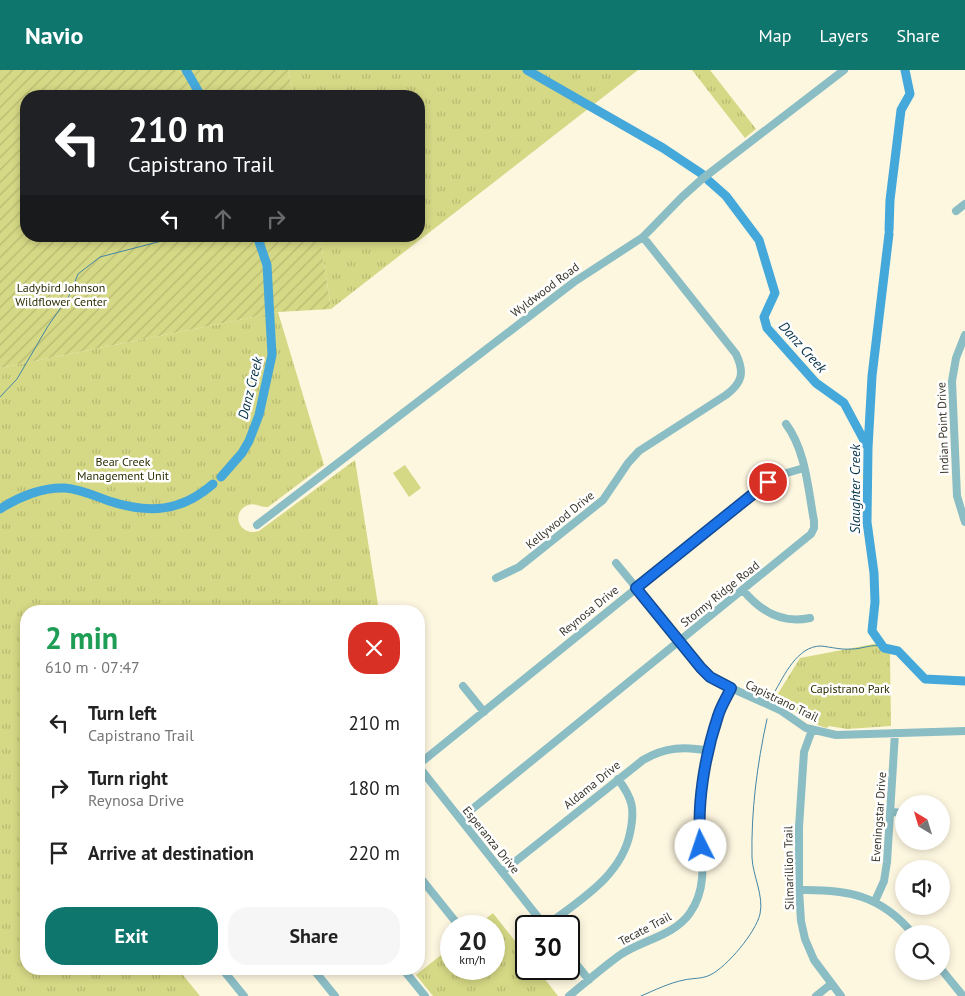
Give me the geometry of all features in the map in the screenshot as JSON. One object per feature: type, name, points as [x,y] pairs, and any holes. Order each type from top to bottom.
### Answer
[{"type":"street","name":"Wyldwood Road","points":[[257,525],[574,282],[643,237],[702,179],[844,70]]},
{"type":"street","points":[[956,211],[965,204]]},
{"type":"street","name":"Kellywood Drive","points":[[496,578],[518,567],[584,516],[608,494],[628,463],[639,451],[726,395],[738,385],[742,374],[740,361],[736,354],[643,237]]},
{"type":"street","name":"Indian Point Drive","points":[[965,334],[956,358],[952,381],[956,481],[965,522]]},
{"type":"street","name":"Stormy Ridge Road","points":[[460,819],[680,642],[813,531],[814,521],[798,444],[786,424]]},
{"type":"street","name":"Reynosa Drive","points":[[425,761],[768,482],[783,474],[804,468]]},
{"type":"street","name":"Capistrano Trail","points":[[616,563],[706,673],[731,688],[780,710],[812,730],[836,735],[965,731]]},
{"type":"street","points":[[743,590],[757,605],[768,613],[800,620],[810,618]]},
{"type":"street","points":[[463,686],[484,712]]},
{"type":"street","name":"Tecate Trail","points":[[569,996],[620,955],[643,942],[671,930],[691,912],[701,892],[703,864],[699,829],[700,802],[709,751],[718,715],[731,688]]},
{"type":"street","name":"Silmarillion Trail","points":[[812,730],[806,744],[803,764],[799,827],[799,890],[802,921],[805,939],[814,960],[841,996]]},
{"type":"street","name":"Eveningstar Drive","points":[[875,901],[886,874],[895,733]]},
{"type":"street","name":"Aldama Drive","points":[[502,872],[643,760],[665,750],[687,747],[709,751]]},
{"type":"street","name":"Esperanza Drive","points":[[425,774],[537,915]]},
{"type":"street","points":[[560,915],[603,881],[623,855],[629,838],[633,814],[629,794],[618,779]]},
{"type":"street","points":[[891,812],[895,812]]},
{"type":"street","points":[[425,884],[450,915]]},
{"type":"street","points":[[799,890],[840,891],[854,894],[875,901],[894,914],[904,925]]},
{"type":"street","points":[[580,969],[589,980]]},
{"type":"street","points":[[227,975],[244,996]]},
{"type":"street","points":[[318,975],[335,996]]},
{"type":"street","points":[[408,975],[424,996]]},
{"type":"street","points":[[950,980],[963,996]]},
{"type":"street","points":[[816,996],[831,984]]},
{"type":"green space","name":"Ladybird Johnson Wildflower Center","points":[[0,70],[288,70],[293,90],[20,90],[20,242],[321,242],[331,309],[278,312],[0,368]]},
{"type":"green space","points":[[288,70],[638,70],[425,236],[425,90],[293,90]]},
{"type":"green space","points":[[692,70],[710,70],[756,129],[745,138]]},
{"type":"green space","points":[[321,242],[417,242],[331,309]]},
{"type":"green space","name":"Bear Creek Management Unit","points":[[278,312],[324,465],[268,507],[251,504],[242,508],[238,518],[239,523],[246,530],[252,532],[259,531],[355,460],[378,605],[20,605],[20,975],[183,975],[200,996],[0,996],[0,368]]},
{"type":"green space","points":[[405,465],[421,488],[409,497],[393,473]]},
{"type":"green space","name":"Capistrano Park","points":[[879,643],[890,652],[891,726],[847,729],[829,726],[827,728],[819,726],[781,702],[774,700],[800,658]]},
{"type":"green space","points":[[505,928],[515,941],[515,980],[546,980],[558,996],[433,996],[416,975],[425,975],[425,968],[440,956],[440,980],[505,980]]},
{"type":"waterway","name":"Danz Creek","points":[[186,70],[198,90]]},
{"type":"waterway","name":"Danz Creek","points":[[527,70],[663,148],[702,174]]},
{"type":"waterway","name":"Slaughter Creek","points":[[889,230],[890,200],[901,110],[910,94],[905,70]]},
{"type":"waterway","name":"Danz Creek","points":[[708,180],[726,196],[759,240],[775,293],[764,317],[767,328],[816,383],[844,403],[867,446]]},
{"type":"waterway","name":"Slaughter Creek","points":[[889,234],[872,376],[868,448],[867,522],[874,573],[875,602],[872,631],[884,648],[898,651],[925,679],[965,681]]},
{"type":"waterway","points":[[0,397],[17,379],[48,326],[69,296],[78,274],[100,257],[158,242]]},
{"type":"waterway","name":"Danz Creek","points":[[221,477],[242,453],[249,441],[259,415],[272,355],[267,265],[259,242]]},
{"type":"waterway","name":"Danz Creek","points":[[0,509],[31,494],[57,488],[82,491],[109,501],[138,508],[164,508],[189,500],[213,484]]},
{"type":"waterway","points":[[774,693],[792,663],[798,656],[812,647],[856,649],[882,646]]},
{"type":"waterway","points":[[641,996],[673,983],[704,977],[717,971],[740,948],[753,930],[761,907],[752,858],[754,805],[760,754],[767,719]]},
{"type":"route","points":[[701,846],[699,829],[700,802],[708,756],[718,715],[731,688],[716,681],[701,668],[636,588],[768,482]]}]
